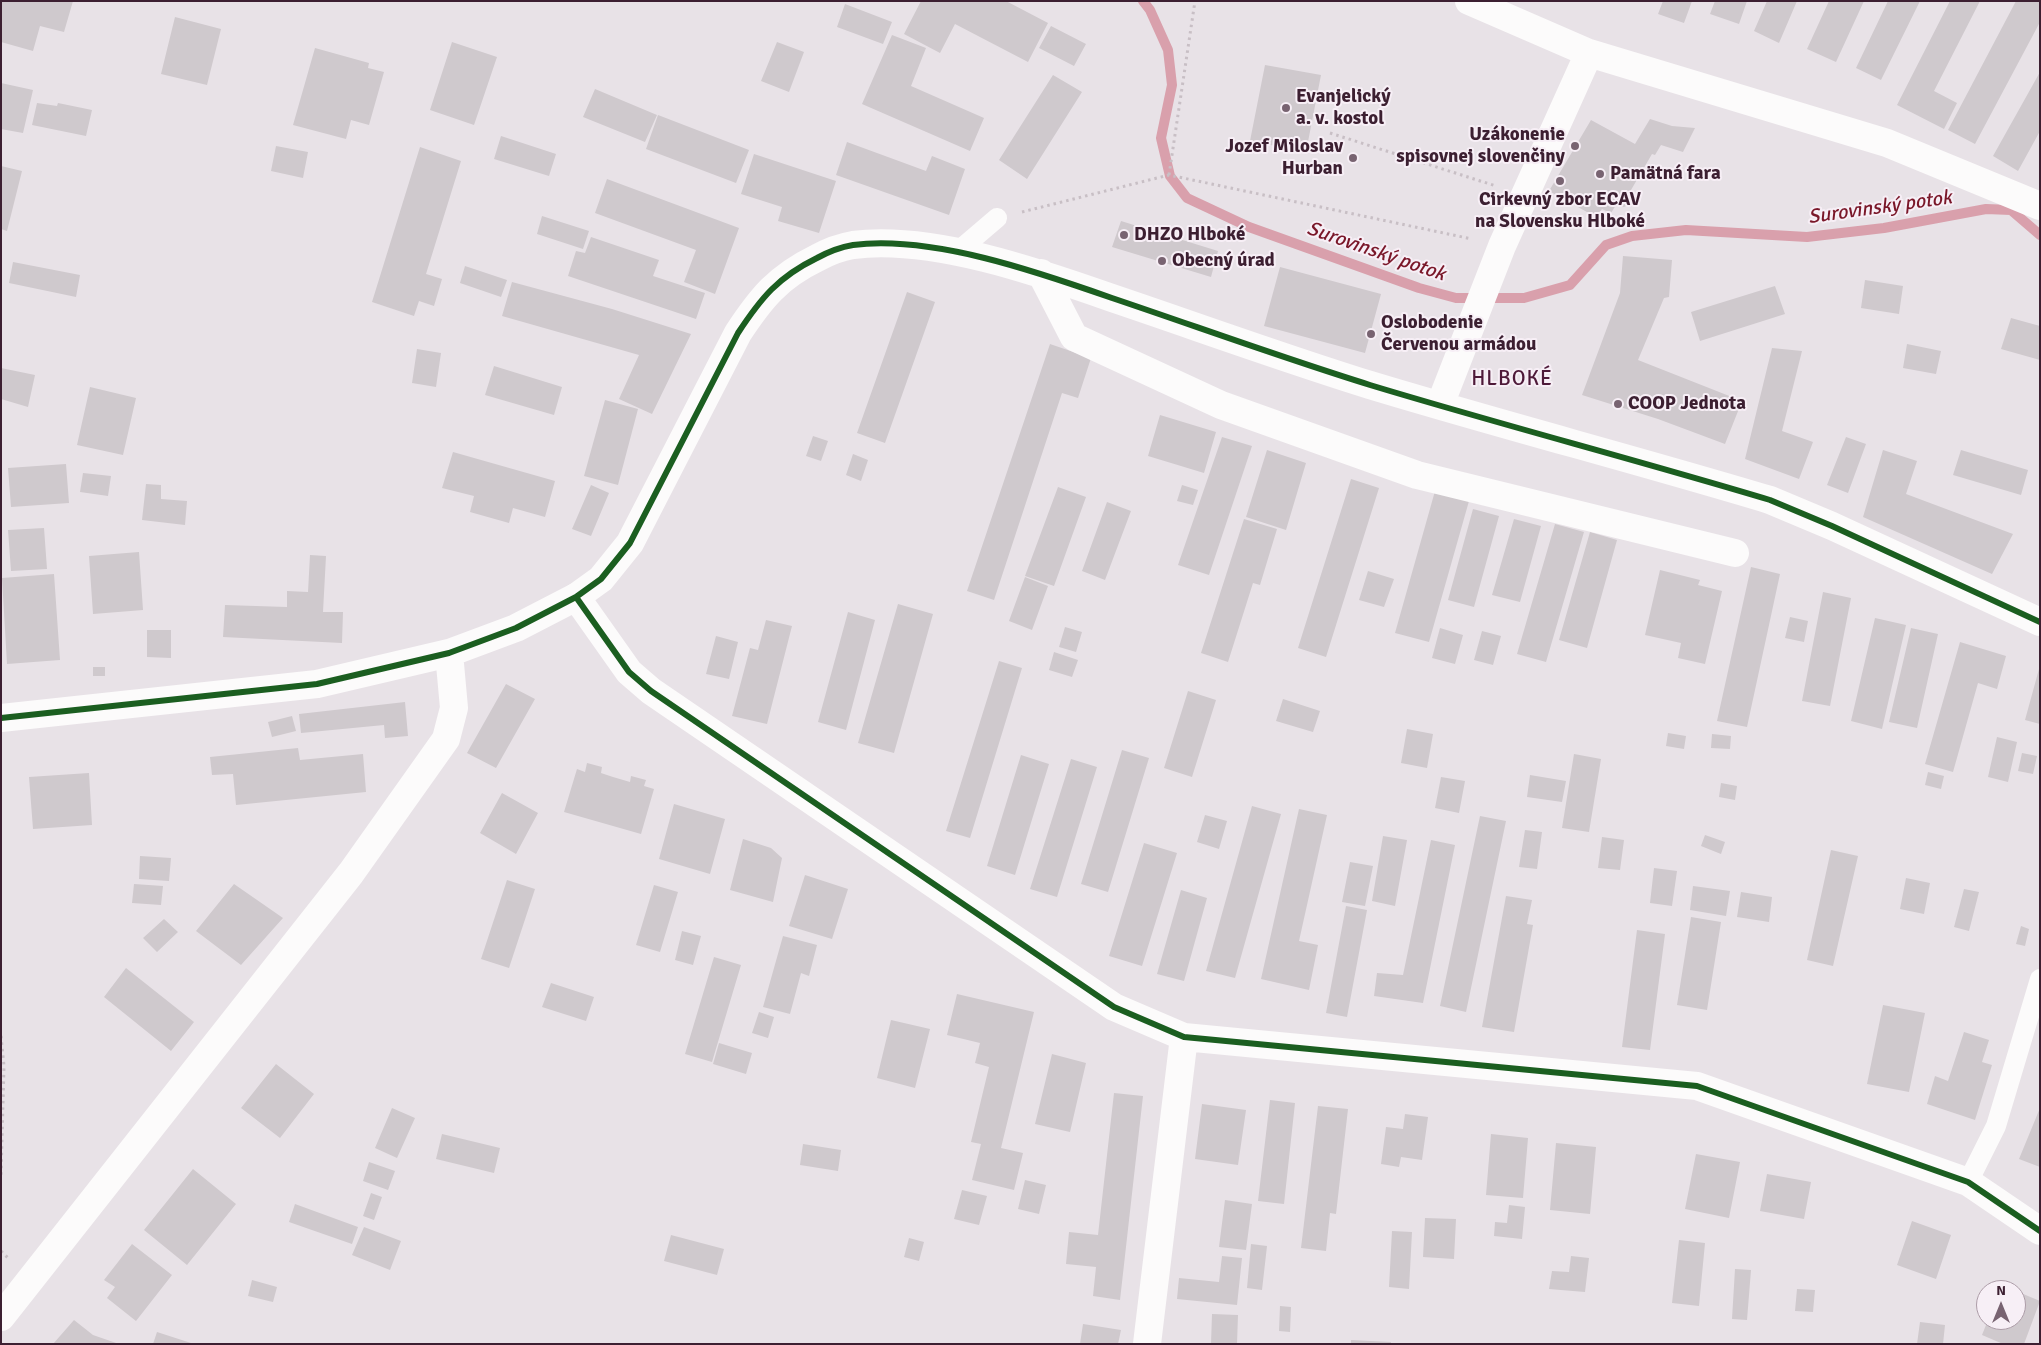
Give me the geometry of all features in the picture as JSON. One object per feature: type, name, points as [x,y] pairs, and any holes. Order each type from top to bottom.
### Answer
[{"type":"street","points":[[1469,1],[1589,53],[1888,143],[2040,206]]},
{"type":"street","points":[[1440,405],[1502,246],[1589,53]]},
{"type":"street","points":[[1,718],[317,684],[450,653],[516,628],[576,597],[601,578],[630,543],[738,333],[757,304],[773,285],[796,268],[824,254],[851,245],[892,244],[920,246],[1041,273],[1369,384],[1770,500],[1832,526],[2040,622]]},
{"type":"street","points":[[1041,273],[1074,337],[1221,406],[1418,475],[1735,553]]},
{"type":"street","points":[[576,597],[629,672],[651,691],[1114,1007],[1184,1037],[1697,1086],[1968,1182],[2040,1231]]},
{"type":"street","points":[[1,1318],[351,872],[446,739],[454,708],[450,653]]},
{"type":"street","points":[[1147,1344],[1184,1037]]},
{"type":"lane","points":[[956,253],[997,218]]},
{"type":"lane","points":[[1968,1182],[1996,1126],[2040,979]]},
{"type":"path","points":[[1169,175],[1196,1]]},
{"type":"path","points":[[1330,132],[1525,195]]},
{"type":"path","points":[[997,218],[1169,175],[1502,246]]},
{"type":"path","points":[[1,1036],[4,1066],[1,1177]]},
{"type":"building","points":[[1,1],[73,1],[64,32],[40,26],[33,51],[1,42]]},
{"type":"building","points":[[921,1],[1006,1],[1048,23],[1028,62],[955,24],[940,53],[904,34]]},
{"type":"building","points":[[1663,1],[1692,1],[1684,23],[1658,14]]},
{"type":"building","points":[[1715,1],[1747,1],[1739,24],[1710,14]]},
{"type":"building","points":[[1767,1],[1797,1],[1779,43],[1754,31]]},
{"type":"building","points":[[1829,1],[1864,1],[1836,62],[1807,49]]},
{"type":"building","points":[[1888,1],[1920,1],[1881,80],[1856,68]]},
{"type":"building","points":[[1950,1],[1980,1],[1934,91],[1957,103],[1944,129],[1897,105]]},
{"type":"building","points":[[2016,1],[2040,1],[2040,22],[1975,144],[1948,130]]},
{"type":"building","points":[[845,4],[892,22],[883,44],[837,27]]},
{"type":"building","points":[[175,17],[221,29],[207,85],[161,74]]},
{"type":"building","points":[[1051,26],[1086,44],[1074,66],[1039,48]]},
{"type":"building","points":[[892,35],[926,48],[911,86],[984,118],[970,151],[862,104]]},
{"type":"building","points":[[452,42],[497,57],[474,125],[430,110]]},
{"type":"building","points":[[777,42],[804,52],[789,92],[761,81]]},
{"type":"building","points":[[315,48],[369,63],[368,68],[384,72],[369,125],[351,120],[346,139],[293,125]]},
{"type":"building","name":"Evanjelický a. v. kostol","points":[[1265,65],[1321,75],[1306,152],[1250,141]]},
{"type":"building","points":[[2040,72],[2040,131],[2018,171],[1993,156]]},
{"type":"building","points":[[1053,75],[1082,92],[1027,179],[999,160]]},
{"type":"building","points":[[1,83],[33,90],[23,133],[1,129]]},
{"type":"building","points":[[595,89],[657,115],[645,142],[583,117]]},
{"type":"building","points":[[37,103],[57,106],[58,103],[92,110],[86,136],[32,125]]},
{"type":"building","points":[[658,115],[749,150],[736,183],[646,149]]},
{"type":"building","name":"Pamätná fara","points":[[1650,119],[1672,126],[1695,128],[1683,152],[1661,145],[1655,155],[1652,154],[1631,190],[1634,199],[1628,205],[1624,207],[1616,205],[1611,213],[1602,209],[1596,217],[1549,191],[1591,120],[1635,144]]},
{"type":"building","points":[[501,136],[556,154],[549,176],[494,159]]},
{"type":"building","points":[[847,142],[926,171],[932,156],[965,169],[949,215],[836,175]]},
{"type":"building","points":[[276,146],[308,152],[303,178],[271,171]]},
{"type":"building","points":[[420,147],[461,161],[426,274],[442,279],[434,306],[419,301],[414,316],[372,302]]},
{"type":"building","points":[[754,154],[836,181],[819,233],[778,221],[782,207],[741,194]]},
{"type":"building","points":[[1,166],[22,171],[7,231],[1,229]]},
{"type":"building","points":[[607,179],[739,228],[715,294],[684,282],[696,250],[595,213]]},
{"type":"building","points":[[542,216],[589,231],[583,249],[537,234]]},
{"type":"building","points":[[1121,221],[1218,251],[1211,277],[1112,247]]},
{"type":"building","points":[[591,237],[659,260],[653,276],[705,293],[696,319],[568,276],[576,251],[585,253]]},
{"type":"building","points":[[1623,256],[1672,260],[1669,297],[1664,298],[1638,360],[1742,401],[1725,444],[1658,419],[1582,395],[1620,293]]},
{"type":"building","points":[[13,262],[80,275],[76,297],[9,283]]},
{"type":"building","points":[[465,266],[507,280],[501,297],[460,283]]},
{"type":"building","points":[[1280,267],[1381,294],[1365,353],[1264,326]]},
{"type":"building","points":[[1865,280],[1903,286],[1899,314],[1861,308]]},
{"type":"building","points":[[512,282],[612,309],[691,334],[652,414],[619,399],[639,355],[502,316]]},
{"type":"building","points":[[1775,286],[1785,314],[1700,341],[1691,312]]},
{"type":"building","points":[[907,292],[935,302],[885,443],[857,433]]},
{"type":"building","points":[[2011,318],[2040,326],[2040,360],[2001,349]]},
{"type":"building","points":[[1050,344],[1091,358],[1078,398],[1062,393],[994,600],[967,591]]},
{"type":"building","points":[[1907,344],[1941,351],[1936,374],[1903,368]]},
{"type":"building","points":[[1772,348],[1802,351],[1782,431],[1813,442],[1799,479],[1745,459]]},
{"type":"building","points":[[417,349],[441,353],[436,387],[412,383]]},
{"type":"building","points":[[494,366],[562,387],[554,415],[485,395]]},
{"type":"building","points":[[1,368],[35,375],[28,407],[1,399]]},
{"type":"building","points":[[90,387],[136,398],[123,455],[77,445]]},
{"type":"building","points":[[605,400],[638,409],[618,485],[584,476]]},
{"type":"building","points":[[1160,415],[1216,432],[1204,473],[1148,456]]},
{"type":"building","points":[[813,436],[828,441],[821,461],[806,456]]},
{"type":"building","points":[[1222,437],[1252,446],[1209,575],[1178,565]]},
{"type":"building","points":[[1846,437],[1866,444],[1848,493],[1827,485]]},
{"type":"building","points":[[1267,450],[1306,463],[1286,530],[1246,517]]},
{"type":"building","points":[[1883,450],[1917,461],[1906,494],[2013,534],[1992,574],[1863,517]]},
{"type":"building","points":[[1961,450],[2028,470],[2021,495],[1953,475]]},
{"type":"building","points":[[453,452],[555,481],[545,517],[513,508],[509,523],[470,512],[474,496],[442,488]]},
{"type":"building","points":[[853,454],[868,460],[861,481],[846,475]]},
{"type":"building","points":[[66,464],[69,503],[11,507],[8,468]]},
{"type":"building","points":[[83,473],[111,476],[108,496],[80,492]]},
{"type":"building","points":[[1351,479],[1379,488],[1326,657],[1298,648]]},
{"type":"building","points":[[146,484],[161,485],[161,499],[187,501],[185,525],[142,520]]},
{"type":"building","points":[[591,485],[609,493],[591,536],[572,529]]},
{"type":"building","points":[[1182,485],[1198,490],[1193,505],[1177,501]]},
{"type":"building","points":[[1058,487],[1086,497],[1054,586],[1025,576]]},
{"type":"building","points":[[1435,491],[1469,501],[1429,642],[1395,633]]},
{"type":"building","points":[[1107,502],[1131,511],[1105,580],[1082,571]]},
{"type":"building","points":[[1473,509],[1499,516],[1474,607],[1448,600]]},
{"type":"building","points":[[1244,519],[1277,529],[1260,585],[1253,583],[1228,662],[1201,653]]},
{"type":"building","points":[[1514,519],[1541,526],[1520,602],[1492,595]]},
{"type":"building","points":[[1555,524],[1584,532],[1546,662],[1517,654]]},
{"type":"building","points":[[44,528],[47,569],[11,571],[8,530]]},
{"type":"building","points":[[1590,532],[1617,540],[1587,648],[1559,640]]},
{"type":"building","points":[[139,552],[143,610],[93,614],[89,556]]},
{"type":"building","points":[[310,555],[326,556],[323,612],[343,612],[342,643],[223,637],[225,605],[287,607],[287,591],[308,592]]},
{"type":"building","points":[[1751,567],[1780,574],[1747,727],[1717,721]]},
{"type":"building","points":[[1660,570],[1700,580],[1698,585],[1722,591],[1705,664],[1678,658],[1681,643],[1645,635]]},
{"type":"building","points":[[1368,571],[1394,579],[1384,607],[1359,600]]},
{"type":"building","points":[[54,574],[60,660],[7,664],[2,578]]},
{"type":"building","points":[[1025,577],[1048,586],[1032,630],[1009,621]]},
{"type":"building","points":[[1823,592],[1851,598],[1830,706],[1802,701]]},
{"type":"building","points":[[898,604],[933,614],[894,753],[858,743]]},
{"type":"building","points":[[848,612],[875,620],[846,730],[818,722]]},
{"type":"building","points":[[1790,617],[1808,621],[1804,642],[1785,638]]},
{"type":"building","points":[[1875,618],[1906,625],[1882,729],[1851,721]]},
{"type":"building","points":[[766,620],[792,626],[767,724],[732,716],[750,648],[758,650]]},
{"type":"building","points":[[1065,627],[1082,632],[1076,652],[1059,647]]},
{"type":"building","points":[[1440,628],[1463,635],[1455,664],[1432,658]]},
{"type":"building","points":[[1911,628],[1938,634],[1917,728],[1889,722]]},
{"type":"building","points":[[147,630],[171,630],[171,658],[147,657]]},
{"type":"building","points":[[1482,631],[1501,636],[1493,665],[1474,660]]},
{"type":"building","points":[[716,636],[738,642],[729,679],[706,674]]},
{"type":"building","points":[[1960,642],[2006,656],[1997,689],[1978,683],[1953,772],[1925,764]]},
{"type":"building","points":[[1054,652],[1078,660],[1072,677],[1049,670]]},
{"type":"building","points":[[999,661],[1022,668],[970,838],[946,831]]},
{"type":"building","points":[[93,667],[105,667],[105,676],[93,676]]},
{"type":"building","points":[[2040,669],[2040,724],[2025,720]]},
{"type":"building","points":[[506,684],[535,699],[496,768],[467,753]]},
{"type":"building","points":[[1188,691],[1216,700],[1192,777],[1164,768]]},
{"type":"building","points":[[1283,699],[1320,711],[1313,732],[1276,721]]},
{"type":"building","points":[[405,702],[408,736],[385,738],[384,725],[301,733],[299,714]]},
{"type":"building","points":[[292,716],[296,731],[272,737],[268,722]]},
{"type":"building","points":[[1407,729],[1433,734],[1427,768],[1401,763]]},
{"type":"building","points":[[1668,733],[1686,736],[1684,749],[1666,746]]},
{"type":"building","points":[[1712,734],[1731,736],[1730,749],[1711,748]]},
{"type":"building","points":[[1997,737],[2017,742],[2008,782],[1988,777]]},
{"type":"building","points":[[298,748],[300,760],[363,754],[366,792],[236,805],[233,774],[212,775],[210,757]]},
{"type":"building","points":[[1122,750],[1149,758],[1108,892],[1081,884]]},
{"type":"building","points":[[2022,753],[2037,756],[2033,774],[2018,771]]},
{"type":"building","points":[[1574,754],[1601,759],[1589,832],[1562,828]]},
{"type":"building","points":[[1021,755],[1049,764],[1015,875],[987,866]]},
{"type":"building","points":[[1071,759],[1097,767],[1057,897],[1030,889]]},
{"type":"building","points":[[587,763],[602,767],[601,773],[630,782],[631,776],[646,780],[644,786],[654,789],[641,834],[564,812],[577,769],[585,772]]},
{"type":"building","points":[[1928,772],[1944,776],[1941,789],[1925,785]]},
{"type":"building","points":[[89,773],[92,825],[33,829],[29,777]]},
{"type":"building","points":[[1530,775],[1566,781],[1562,802],[1527,797]]},
{"type":"building","points":[[1441,777],[1465,781],[1459,813],[1435,808]]},
{"type":"building","points":[[1721,783],[1737,786],[1735,800],[1719,797]]},
{"type":"building","points":[[502,793],[538,813],[516,854],[480,833]]},
{"type":"building","points":[[674,804],[725,819],[710,874],[659,859]]},
{"type":"building","points":[[1252,806],[1281,814],[1235,978],[1206,971]]},
{"type":"building","points":[[1299,809],[1327,815],[1299,941],[1318,945],[1309,990],[1261,979]]},
{"type":"building","points":[[1205,815],[1227,821],[1219,849],[1197,842]]},
{"type":"building","points":[[1480,816],[1506,821],[1466,1012],[1440,1006]]},
{"type":"building","points":[[1525,830],[1542,832],[1537,869],[1519,867]]},
{"type":"building","points":[[1705,835],[1725,842],[1721,854],[1701,846]]},
{"type":"building","points":[[1383,836],[1407,840],[1395,906],[1372,901]]},
{"type":"building","points":[[1602,837],[1624,840],[1620,870],[1598,868]]},
{"type":"building","points":[[743,839],[771,848],[782,858],[773,902],[730,890]]},
{"type":"building","points":[[1431,840],[1455,845],[1423,1003],[1374,996],[1377,973],[1403,975]]},
{"type":"building","points":[[1144,843],[1177,853],[1142,966],[1109,956]]},
{"type":"building","points":[[1831,850],[1858,856],[1833,966],[1807,960]]},
{"type":"building","points":[[140,856],[171,858],[169,881],[139,879]]},
{"type":"building","points":[[1350,862],[1373,866],[1365,906],[1342,902]]},
{"type":"building","points":[[1654,868],[1677,871],[1672,906],[1650,903]]},
{"type":"building","points":[[805,875],[848,889],[832,939],[789,926]]},
{"type":"building","points":[[1906,878],[1930,883],[1924,914],[1900,909]]},
{"type":"building","points":[[507,880],[535,889],[509,968],[481,959]]},
{"type":"building","points":[[134,884],[163,886],[161,905],[132,903]]},
{"type":"building","points":[[234,884],[283,918],[241,965],[196,931]]},
{"type":"building","points":[[654,885],[678,892],[660,952],[636,945]]},
{"type":"building","points":[[1693,886],[1730,891],[1726,916],[1690,910]]},
{"type":"building","points":[[1964,889],[1979,892],[1969,931],[1954,927]]},
{"type":"building","points":[[1181,890],[1207,898],[1184,981],[1157,974]]},
{"type":"building","points":[[1741,892],[1772,897],[1769,922],[1737,917]]},
{"type":"building","points":[[1506,896],[1532,900],[1527,924],[1533,925],[1514,1032],[1482,1027]]},
{"type":"building","points":[[1346,906],[1367,910],[1347,1017],[1326,1013]]},
{"type":"building","points":[[1691,917],[1721,922],[1707,1010],[1677,1005]]},
{"type":"building","points":[[164,919],[178,932],[157,952],[143,938]]},
{"type":"building","points":[[2021,926],[2029,929],[2025,946],[2016,944]]},
{"type":"building","points":[[1637,930],[1665,934],[1650,1050],[1622,1047]]},
{"type":"building","points":[[682,931],[701,936],[693,965],[675,960]]},
{"type":"building","points":[[783,936],[817,945],[809,976],[801,973],[790,1014],[763,1007]]},
{"type":"building","points":[[714,957],[741,965],[712,1062],[685,1054]]},
{"type":"building","points":[[126,968],[194,1022],[171,1051],[104,997]]},
{"type":"building","points":[[551,983],[594,997],[586,1021],[542,1007]]},
{"type":"building","points":[[957,994],[1034,1012],[1001,1148],[1023,1153],[1014,1190],[972,1180],[981,1144],[971,1142],[989,1067],[975,1063],[980,1043],[947,1035]]},
{"type":"building","points":[[1883,1005],[1925,1013],[1909,1092],[1867,1084]]},
{"type":"building","points":[[759,1012],[774,1017],[768,1038],[752,1033]]},
{"type":"building","points":[[891,1020],[930,1029],[915,1088],[877,1078]]},
{"type":"building","points":[[1964,1032],[1989,1040],[1982,1062],[1992,1065],[1975,1120],[1927,1104],[1935,1076],[1948,1081]]},
{"type":"building","points":[[719,1043],[752,1053],[746,1074],[713,1064]]},
{"type":"building","points":[[1052,1054],[1086,1063],[1070,1132],[1035,1124]]},
{"type":"building","points":[[276,1064],[314,1094],[280,1138],[241,1108]]},
{"type":"building","points":[[1114,1093],[1143,1096],[1120,1300],[1093,1296],[1096,1267],[1066,1264],[1069,1232],[1098,1235]]},
{"type":"building","points":[[1270,1100],[1295,1103],[1284,1204],[1258,1201]]},
{"type":"building","points":[[1202,1104],[1246,1110],[1238,1165],[1195,1159]]},
{"type":"building","points":[[1318,1106],[1348,1109],[1336,1214],[1330,1213],[1326,1251],[1301,1248]]},
{"type":"building","points":[[392,1108],[415,1118],[397,1158],[375,1148]]},
{"type":"building","points":[[2040,1108],[2040,1167],[2019,1159]]},
{"type":"building","points":[[1405,1114],[1428,1117],[1422,1160],[1401,1157],[1399,1167],[1381,1164],[1386,1127],[1403,1129]]},
{"type":"building","points":[[442,1134],[500,1148],[494,1173],[436,1159]]},
{"type":"building","points":[[1491,1134],[1528,1138],[1523,1198],[1486,1195]]},
{"type":"building","points":[[1556,1143],[1596,1147],[1590,1214],[1550,1210]]},
{"type":"building","points":[[803,1144],[841,1150],[838,1171],[800,1165]]},
{"type":"building","points":[[1696,1154],[1740,1162],[1729,1218],[1685,1209]]},
{"type":"building","points":[[369,1162],[395,1171],[388,1190],[363,1181]]},
{"type":"building","points":[[193,1169],[236,1204],[187,1265],[144,1230]]},
{"type":"building","points":[[1767,1174],[1811,1182],[1804,1219],[1760,1211]]},
{"type":"building","points":[[1025,1180],[1046,1185],[1039,1214],[1018,1209]]},
{"type":"building","points":[[962,1190],[987,1196],[979,1225],[954,1219]]},
{"type":"building","points":[[371,1193],[382,1197],[374,1220],[363,1216]]},
{"type":"building","points":[[1225,1200],[1252,1204],[1246,1250],[1219,1247]]},
{"type":"building","points":[[295,1204],[358,1227],[352,1244],[289,1222]]},
{"type":"building","points":[[1509,1205],[1525,1207],[1522,1239],[1494,1236],[1495,1222],[1507,1223]]},
{"type":"building","points":[[1425,1218],[1456,1219],[1454,1259],[1423,1257]]},
{"type":"building","points":[[1912,1221],[1951,1235],[1936,1279],[1897,1265]]},
{"type":"building","points":[[364,1227],[401,1241],[390,1270],[352,1255]]},
{"type":"building","points":[[1392,1231],[1412,1232],[1409,1289],[1389,1287]]},
{"type":"building","points":[[671,1235],[724,1249],[717,1275],[664,1261]]},
{"type":"building","points":[[909,1238],[924,1242],[919,1261],[904,1257]]},
{"type":"building","points":[[1679,1240],[1705,1243],[1699,1306],[1672,1303]]},
{"type":"building","points":[[132,1244],[172,1275],[136,1321],[107,1298],[115,1287],[104,1280]]},
{"type":"building","points":[[1251,1244],[1267,1246],[1262,1290],[1247,1288]]},
{"type":"building","points":[[1222,1256],[1242,1258],[1237,1305],[1177,1299],[1179,1278],[1219,1282]]},
{"type":"building","points":[[1571,1256],[1589,1258],[1585,1292],[1549,1289],[1552,1271],[1569,1272]]},
{"type":"building","points":[[1735,1269],[1751,1270],[1747,1320],[1732,1319]]},
{"type":"building","points":[[252,1280],[277,1287],[273,1302],[248,1296]]},
{"type":"building","points":[[1797,1289],[1815,1290],[1813,1312],[1795,1311]]},
{"type":"building","points":[[2026,1295],[2040,1301],[2024,1344],[2003,1344],[1982,1335],[1984,1330],[2026,1330]]},
{"type":"building","points":[[1280,1306],[1291,1307],[1290,1332],[1279,1331]]},
{"type":"building","points":[[1212,1314],[1238,1315],[1237,1344],[1211,1344]]},
{"type":"building","points":[[74,1320],[93,1335],[119,1344],[53,1344]]},
{"type":"building","points":[[1920,1322],[1945,1325],[1943,1344],[1917,1344]]},
{"type":"building","points":[[1083,1324],[1121,1330],[1118,1344],[1080,1344]]},
{"type":"building","points":[[157,1332],[191,1343],[191,1344],[153,1344]]},
{"type":"building","points":[[1351,1340],[1391,1342],[1391,1344],[1351,1344]]},
{"type":"waterway","name":"Surovinský potok","points":[[1143,1],[1150,10],[1168,50],[1172,85],[1161,138],[1170,176],[1187,198],[1249,227],[1419,288],[1456,298],[1524,298],[1570,285],[1606,245],[1632,236],[1686,230],[1807,237],[1884,228],[1986,209],[2011,210],[2040,235]]},
{"type":"cycle path","points":[[1,718],[317,684],[449,653],[516,628],[576,597],[601,579],[630,543],[738,333],[763,299],[791,273],[826,254],[839,248],[853,245],[884,243],[916,245],[950,251],[1018,267],[1370,385],[1770,500],[1832,526],[2040,622]]},
{"type":"cycle path","points":[[576,597],[629,672],[651,691],[1114,1007],[1184,1037],[1697,1086],[1968,1182],[2040,1231]]},
{"type":"place","name":"Evanjelický a. v. kostol","points":[[1286,108]]},
{"type":"place","name":"Uzákonenie spisovnej slovenčiny","points":[[1575,146]]},
{"type":"place","name":"Jozef Miloslav Hurban","points":[[1353,158]]},
{"type":"place","name":"Pamätná fara","points":[[1600,174]]},
{"type":"place","name":"Cirkevný zbor ECAV na Slovensku Hlboké","points":[[1560,181]]},
{"type":"place","name":"DHZO Hlboké","points":[[1124,235]]},
{"type":"place","name":"Obecný úrad","points":[[1162,261]]},
{"type":"place","name":"Oslobodenie Červenou armádou","points":[[1371,334]]},
{"type":"place","name":"COOP Jednota","points":[[1618,404]]},
{"type":"district","name":"HLBOKÉ","points":[[1512,379]]}]
